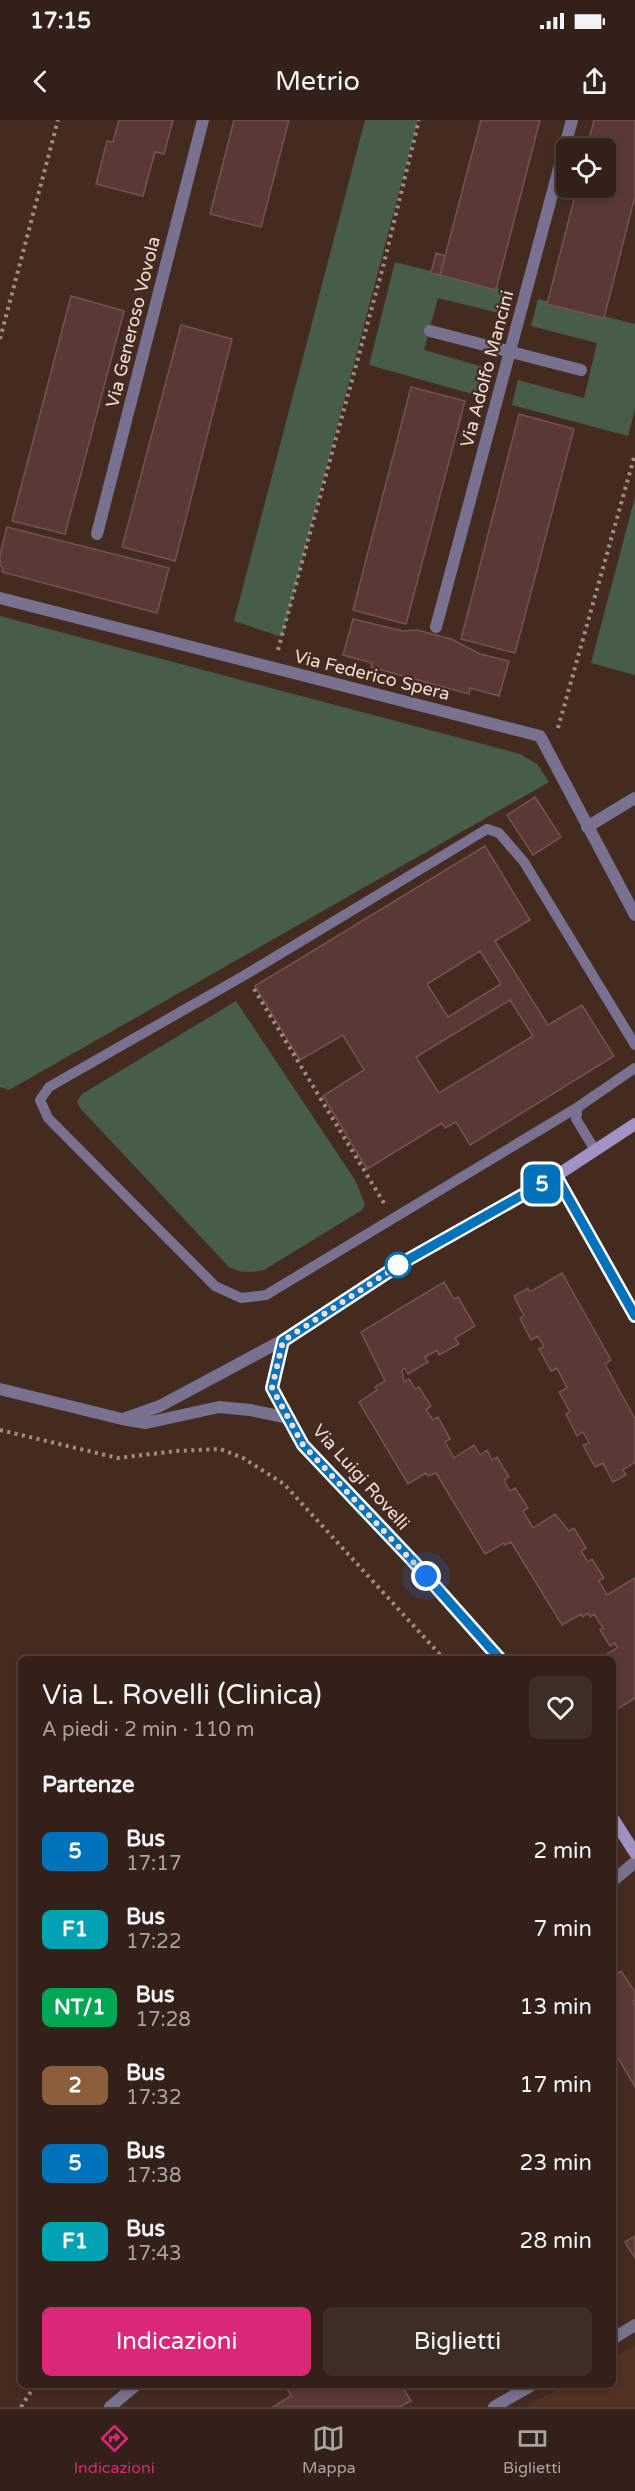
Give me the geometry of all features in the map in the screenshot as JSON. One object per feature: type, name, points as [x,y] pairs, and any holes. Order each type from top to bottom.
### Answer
[{"type":"street","name":"Via Generoso Vovola","points":[[97,534],[203,120]]},
{"type":"street","name":"Via Adolfo Mancini","points":[[436,627],[572,120]]},
{"type":"street","points":[[430,331],[581,370]]},
{"type":"street","name":"Via Federico Spera","points":[[0,598],[540,736],[635,915]]},
{"type":"street","points":[[587,827],[635,798]]},
{"type":"street","points":[[122,1419],[160,1406],[283,1341],[402,1263],[556,1176],[635,1124]]},
{"type":"street","points":[[556,1176],[635,1316]]},
{"type":"street","name":"Via Luigi Rovelli","points":[[283,1341],[272,1388],[303,1445],[412,1560],[498,1656]]},
{"type":"street","points":[[0,1389],[146,1423],[219,1407],[250,1410],[289,1419]]},
{"type":"street","points":[[616,1823],[635,1853]]},
{"type":"street","points":[[616,1878],[635,1862]]},
{"type":"street","points":[[616,2337],[635,2325]]},
{"type":"street","points":[[110,2407],[132,2388]]},
{"type":"street","points":[[494,2407],[527,2388]]},
{"type":"lane","points":[[635,1045],[524,862],[499,833],[487,829],[245,975],[50,1087],[40,1100],[48,1118],[215,1286],[241,1298],[266,1295],[578,1107],[635,1068]]},
{"type":"lane","points":[[578,1107],[576,1119],[595,1150]]},
{"type":"path","points":[[0,339],[58,120]]},
{"type":"path","points":[[273,668],[376,290],[419,120]]},
{"type":"path","points":[[550,755],[635,454]]},
{"type":"path","points":[[245,975],[394,1219]]},
{"type":"path","points":[[0,1430],[118,1458],[176,1451],[220,1449],[243,1458],[284,1484],[441,1656]]},
{"type":"path","points":[[21,2407],[33,2388]]},
{"type":"shaded area","points":[[635,2346],[635,2407],[526,2407],[560,2388],[616,2388],[616,2357]]},
{"type":"green space","points":[[365,120],[418,120],[282,637],[234,621]]},
{"type":"green space","points":[[395,262],[508,291],[503,314],[438,298],[424,350],[490,369],[483,397],[369,365]]},
{"type":"green space","points":[[538,299],[635,324],[635,409],[628,436],[512,405],[518,380],[584,398],[597,343],[531,326]]},
{"type":"green space","points":[[635,497],[635,675],[591,663]]},
{"type":"green space","points":[[0,616],[520,754],[537,764],[549,782],[9,1090],[0,1087]]},
{"type":"green space","points":[[236,1001],[355,1180],[365,1204],[362,1210],[264,1270],[251,1272],[229,1267],[80,1108],[77,1101],[82,1094]]},
{"type":"building","points":[[119,120],[173,120],[164,154],[155,152],[143,196],[96,184],[107,141],[113,142]]},
{"type":"building","points":[[234,120],[289,120],[261,227],[210,214]]},
{"type":"building","points":[[481,120],[540,120],[496,290],[440,275]]},
{"type":"building","points":[[594,120],[635,120],[635,196],[604,318],[547,304],[574,198],[616,198],[616,138],[590,138]]},
{"type":"building","points":[[436,253],[445,256],[440,275],[431,273]]},
{"type":"building","points":[[71,296],[124,311],[65,534],[12,521]]},
{"type":"building","points":[[181,325],[232,339],[175,561],[122,547]]},
{"type":"building","points":[[411,387],[465,401],[406,624],[353,610]]},
{"type":"building","points":[[519,414],[574,429],[515,653],[461,639]]},
{"type":"building","points":[[7,527],[169,568],[157,613],[2,572],[0,555]]},
{"type":"building","points":[[353,619],[403,631],[417,630],[451,639],[480,654],[509,661],[499,696],[470,688],[469,694],[371,667],[372,663],[343,655]]},
{"type":"building","points":[[535,797],[561,837],[533,855],[507,815]]},
{"type":"building","points":[[485,846],[530,920],[495,941],[548,1025],[582,1005],[614,1056],[470,1145],[456,1122],[445,1128],[442,1123],[367,1169],[323,1096],[364,1070],[343,1035],[300,1060],[255,986]],"holes":[[[480,951],[501,984],[448,1017],[427,984]],[[510,1000],[533,1036],[439,1093],[416,1057]]]},
{"type":"building","points":[[562,1273],[611,1360],[605,1364],[635,1419],[635,1462],[623,1470],[626,1475],[613,1482],[603,1463],[595,1467],[583,1445],[589,1443],[583,1432],[577,1436],[566,1414],[570,1412],[559,1392],[567,1388],[557,1368],[551,1371],[539,1349],[544,1347],[538,1336],[531,1340],[520,1318],[524,1316],[514,1296],[528,1288],[530,1292]]},
{"type":"building","points":[[444,1282],[454,1299],[458,1297],[475,1326],[455,1338],[459,1344],[439,1355],[437,1350],[425,1357],[428,1362],[408,1374],[405,1368],[402,1370],[404,1382],[409,1379],[415,1389],[419,1387],[431,1406],[426,1410],[433,1420],[438,1417],[450,1439],[445,1442],[454,1458],[474,1445],[480,1455],[487,1450],[492,1460],[497,1457],[509,1477],[504,1480],[510,1491],[515,1488],[528,1508],[523,1511],[533,1528],[555,1514],[569,1531],[574,1528],[586,1548],[581,1551],[588,1562],[592,1559],[604,1578],[599,1581],[607,1595],[635,1578],[635,1698],[616,1710],[616,1656],[604,1656],[617,1648],[615,1643],[610,1646],[594,1614],[590,1617],[588,1613],[583,1617],[581,1614],[562,1625],[511,1542],[505,1545],[504,1543],[485,1554],[436,1473],[428,1476],[426,1473],[408,1484],[359,1402],[377,1390],[375,1387],[385,1381],[361,1332]]},
{"type":"building","points":[[621,1971],[635,1992],[633,2001],[635,2006],[635,2087],[616,2054],[616,1975]]},
{"type":"building","points":[[635,2236],[635,2258],[625,2242]]},
{"type":"building","points":[[292,2388],[403,2388],[411,2401],[400,2407],[273,2407],[291,2396],[288,2390]]},
{"type":"bus line","name":"5","points":[[497,1656],[412,1560],[303,1445],[272,1388],[283,1341],[328,1309],[402,1263],[556,1176],[635,1316]]},
{"type":"route","points":[[398,1265],[402,1263],[328,1309],[283,1341],[272,1388],[303,1445],[426,1576]]}]
